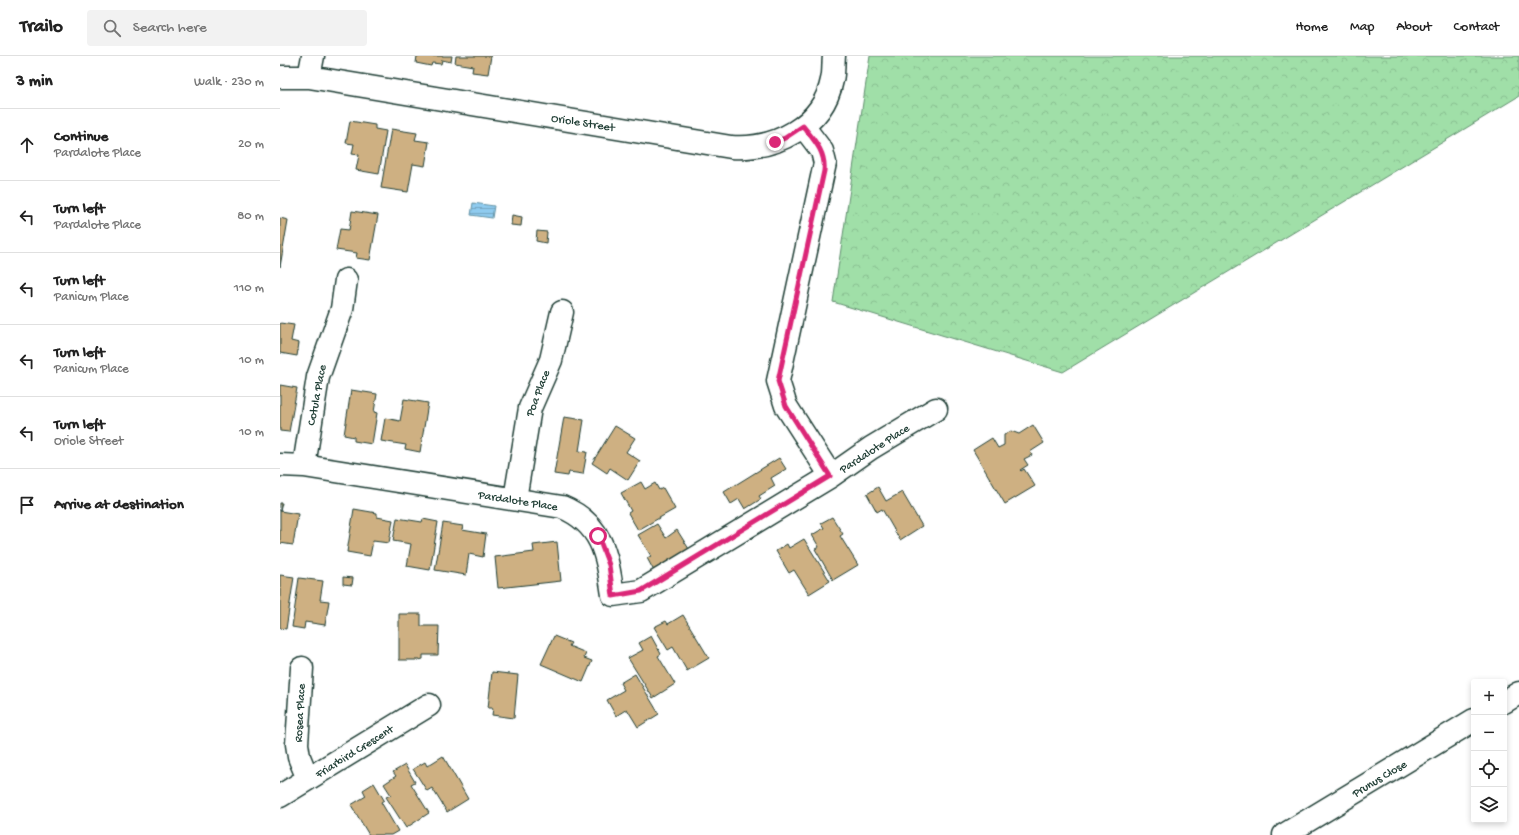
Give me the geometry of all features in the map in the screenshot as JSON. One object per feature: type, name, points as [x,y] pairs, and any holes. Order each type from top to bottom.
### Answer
[{"type":"street","points":[[310,77],[313,56]]},
{"type":"street","name":"Oriole Street","points":[[280,77],[310,77],[731,147],[752,147],[775,142],[785,138],[803,126],[820,108],[825,100],[832,80],[834,56]]},
{"type":"street","points":[[803,126],[822,152],[825,163],[778,381],[786,406],[830,476]]},
{"type":"street","name":"Cotula Place","points":[[304,466],[318,377],[340,315],[346,280]]},
{"type":"street","name":"Poa Place","points":[[515,500],[530,408],[551,360],[562,312]]},
{"type":"street","name":"Pardalote Place","points":[[280,464],[304,466],[562,507],[586,520],[602,545],[609,565],[613,596],[641,591],[830,476],[871,448],[936,409]]},
{"type":"street","name":"Rosea Place","points":[[302,668],[297,744],[299,757],[308,779]]},
{"type":"street","points":[[1507,700],[1519,693]]},
{"type":"street","name":"Friarbird Crescent","points":[[280,796],[429,705]]},
{"type":"street","name":"Prunus Close","points":[[1284,835],[1471,722]]},
{"type":"green space","points":[[870,56],[1519,56],[1519,96],[1063,372],[833,302]]},
{"type":"water","points":[[473,203],[494,206],[492,218],[471,215]]},
{"type":"building","points":[[417,56],[452,56],[451,62],[442,60],[441,64],[432,63],[431,66],[416,63]]},
{"type":"building","points":[[456,56],[491,56],[488,74],[472,72],[473,66],[455,63]]},
{"type":"building","points":[[350,121],[375,125],[375,129],[386,131],[379,174],[356,170],[359,155],[352,154],[354,144],[346,143]]},
{"type":"building","points":[[391,129],[417,133],[415,140],[429,142],[425,166],[413,164],[408,192],[381,188]]},
{"type":"building","points":[[352,211],[378,215],[370,260],[356,258],[357,253],[336,250],[340,229],[349,230]]},
{"type":"building","points":[[512,215],[522,217],[521,226],[511,225]]},
{"type":"building","points":[[280,218],[288,220],[280,267]]},
{"type":"building","points":[[537,231],[547,232],[546,243],[536,241]]},
{"type":"building","points":[[280,323],[294,325],[291,341],[299,343],[297,356],[280,353]]},
{"type":"building","points":[[280,385],[297,388],[289,432],[280,431]]},
{"type":"building","points":[[351,390],[377,394],[374,412],[377,413],[372,444],[354,441],[354,437],[344,435]]},
{"type":"building","points":[[404,399],[428,403],[420,452],[405,449],[406,445],[381,441],[385,418],[400,421]]},
{"type":"building","points":[[564,417],[584,420],[579,451],[587,452],[583,474],[569,472],[568,476],[554,474]]},
{"type":"building","points":[[1033,425],[1044,443],[1030,452],[1032,455],[1024,459],[1028,465],[1020,470],[1021,471],[1024,469],[1035,486],[1005,504],[973,450],[992,438],[998,448],[1004,445],[1004,435],[1011,431],[1019,434]]},
{"type":"building","points":[[615,426],[635,438],[626,452],[640,461],[628,480],[610,468],[607,473],[592,463]]},
{"type":"building","points":[[779,458],[786,469],[771,478],[775,486],[759,496],[761,499],[745,509],[739,499],[731,504],[724,492]]},
{"type":"building","points":[[641,482],[645,489],[655,483],[659,490],[663,488],[675,509],[638,530],[628,513],[631,511],[621,493]]},
{"type":"building","points":[[878,487],[886,501],[902,492],[922,526],[900,540],[882,509],[877,512],[867,494]]},
{"type":"building","points":[[354,509],[377,513],[377,517],[393,520],[389,543],[373,541],[370,556],[347,552]]},
{"type":"building","points":[[280,511],[298,514],[293,545],[280,543]]},
{"type":"building","points":[[832,517],[843,534],[840,536],[858,565],[833,580],[815,549],[819,547],[812,535],[824,528],[821,523]]},
{"type":"building","points":[[397,518],[422,522],[423,519],[438,522],[430,570],[407,566],[411,544],[393,541]]},
{"type":"building","points":[[443,523],[463,526],[462,530],[486,534],[483,557],[469,554],[466,575],[435,570]]},
{"type":"building","points":[[657,524],[666,538],[677,530],[689,549],[654,571],[647,558],[651,556],[638,535]]},
{"type":"building","points":[[804,539],[830,581],[809,594],[794,570],[789,573],[776,551],[787,544],[789,548]]},
{"type":"building","points":[[557,542],[561,581],[498,588],[495,557],[534,552],[533,545]]},
{"type":"building","points":[[280,575],[294,577],[286,629],[280,628]]},
{"type":"building","points":[[343,577],[353,578],[352,585],[343,584]]},
{"type":"building","points":[[299,578],[323,581],[320,600],[329,601],[325,625],[305,622],[304,629],[292,627]]},
{"type":"building","points":[[399,614],[421,614],[421,626],[439,626],[438,655],[423,655],[423,659],[419,660],[399,660]]},
{"type":"building","points":[[683,615],[709,658],[687,671],[673,647],[668,650],[654,627],[666,621],[668,624]]},
{"type":"building","points":[[554,636],[571,643],[569,646],[586,653],[584,658],[592,661],[583,682],[541,664]]},
{"type":"building","points":[[651,636],[661,654],[658,656],[675,684],[653,698],[628,658],[643,650],[639,643]]},
{"type":"building","points":[[492,672],[518,675],[514,718],[492,715],[493,708],[488,708]]},
{"type":"building","points":[[635,674],[659,714],[638,727],[627,709],[616,716],[607,700],[624,690],[620,683]]},
{"type":"building","points":[[443,756],[468,799],[447,812],[432,788],[427,791],[413,769],[425,762],[427,766]]},
{"type":"building","points":[[405,765],[415,782],[411,784],[429,813],[406,828],[386,797],[391,795],[384,784],[396,776],[393,772]]},
{"type":"building","points":[[374,783],[384,800],[381,802],[398,831],[391,835],[369,835],[351,805],[366,796],[363,790]]},
{"type":"route","points":[[598,536],[609,565],[613,596],[635,593],[641,591],[830,476],[786,406],[782,398],[778,381],[824,171],[824,156],[803,126],[785,138],[775,142]]}]
